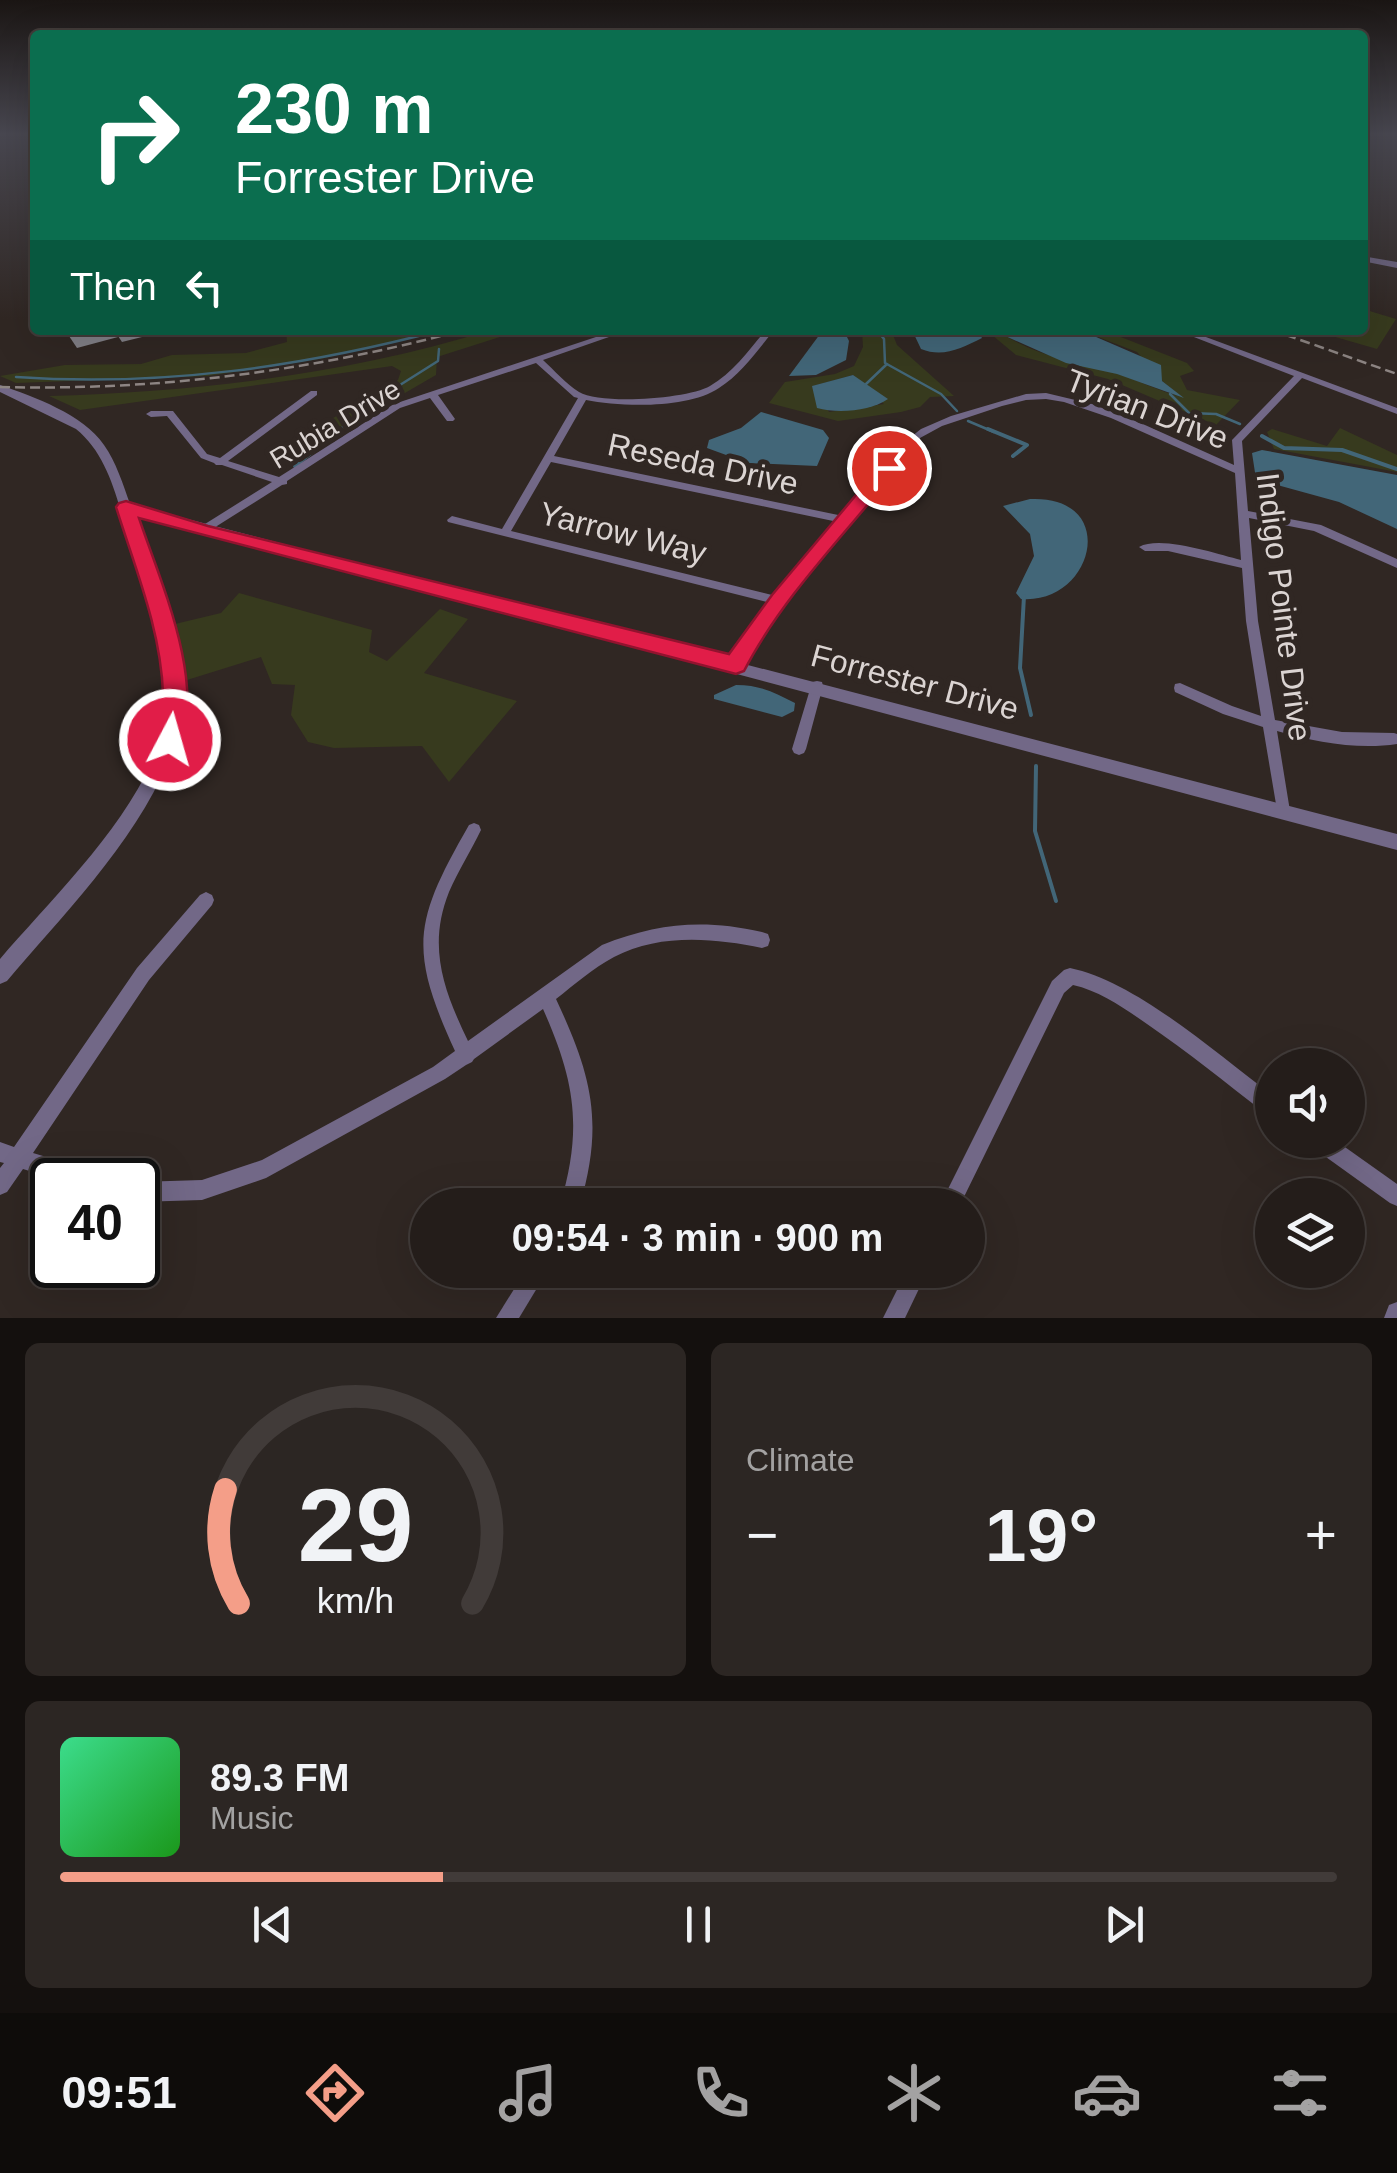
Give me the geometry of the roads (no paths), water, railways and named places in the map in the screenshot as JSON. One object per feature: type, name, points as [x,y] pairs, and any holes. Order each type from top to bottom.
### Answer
[{"type":"street","points":[[1368,257],[1397,263]]},
{"type":"street","name":"Rubia Drive","points":[[204,527],[244,508],[397,406],[610,335]]},
{"type":"street","points":[[537,360],[583,397],[686,397],[708,392],[724,380],[765,335]]},
{"type":"street","points":[[1193,335],[1397,412]]},
{"type":"street","name":"Indigo Pointe Drive","points":[[1284,811],[1248,565],[1239,435],[1299,376]]},
{"type":"street","points":[[0,388],[98,444],[126,507],[170,647],[175,698],[170,740],[142,797],[0,974]]},
{"type":"street","points":[[218,463],[314,393]]},
{"type":"street","points":[[432,394],[450,419]]},
{"type":"street","name":"Tyrian Drive","points":[[736,665],[743,648],[779,601],[910,442],[926,428],[1018,398],[1049,396],[1078,404],[1239,471]]},
{"type":"street","points":[[506,531],[583,397]]},
{"type":"street","points":[[151,414],[170,412],[204,456],[283,482]]},
{"type":"street","name":"Reseda Drive","points":[[548,458],[847,520]]},
{"type":"street","name":"Forrester Drive","points":[[126,507],[243,538]]},
{"type":"street","name":"Rubia Drive","points":[[227,531],[244,508]]},
{"type":"street","points":[[1243,512],[1340,536],[1397,564]]},
{"type":"street","name":"Yarrow Way","points":[[452,520],[779,601]]},
{"type":"street","name":"Forrester Drive","points":[[204,527],[205,532],[243,538],[817,686],[1397,842]]},
{"type":"street","points":[[1145,547],[1168,547],[1248,565]]},
{"type":"street","points":[[799,749],[817,686]]},
{"type":"street","points":[[1180,688],[1204,703],[1270,722],[1360,743],[1394,740]]},
{"type":"street","points":[[466,1056],[440,1002],[428,950],[441,893],[474,830]]},
{"type":"street","points":[[0,1186],[8,1155],[143,974],[206,900]]},
{"type":"street","points":[[160,1191],[202,1190],[266,1168],[466,1056],[608,952],[660,933],[709,930],[762,940]]},
{"type":"street","points":[[958,1188],[1058,987],[1070,976],[1083,977],[1115,993],[1255,1094]]},
{"type":"street","points":[[546,996],[574,1058],[583,1094],[584,1152],[574,1188]]},
{"type":"street","points":[[1344,1158],[1397,1196]]},
{"type":"street","points":[[507,1318],[526,1288]]},
{"type":"street","points":[[894,1318],[909,1288]]},
{"type":"water","points":[[819,335],[846,335],[846,360],[816,375],[789,376]]},
{"type":"water","points":[[914,335],[982,338],[945,352],[921,349]]},
{"type":"water","points":[[1003,335],[1092,335],[1161,365],[1162,381],[1184,398],[1117,374],[1066,363]]},
{"type":"water","points":[[853,375],[888,399],[854,410],[817,408],[812,386]]},
{"type":"water","points":[[761,412],[823,430],[829,438],[817,466],[748,463],[707,448],[709,440],[741,428]]},
{"type":"water","points":[[1262,450],[1397,475],[1397,529],[1339,502],[1256,479],[1252,453]]},
{"type":"water","points":[[1030,499],[1059,502],[1077,514],[1086,530],[1087,550],[1080,569],[1066,585],[1046,596],[1021,599],[1016,593],[1034,556],[1030,534],[1003,506]]},
{"type":"water","points":[[736,685],[774,693],[795,703],[794,711],[782,717],[714,699],[714,695]]},
{"type":"waterway","points":[[16,377],[124,379],[231,371],[422,335]]},
{"type":"waterway","points":[[881,335],[887,364]]},
{"type":"waterway","points":[[337,432],[373,402],[438,361],[439,349]]},
{"type":"waterway","points":[[866,384],[887,364]]},
{"type":"waterway","points":[[887,364],[941,394],[957,411]]},
{"type":"waterway","points":[[1170,394],[1189,413],[1216,414],[1240,424]]},
{"type":"waterway","points":[[968,421],[994,432]]},
{"type":"waterway","points":[[295,466],[340,429]]},
{"type":"waterway","points":[[988,429],[1027,445],[1013,456]]},
{"type":"waterway","points":[[1262,436],[1284,448],[1342,450],[1397,469]]},
{"type":"waterway","points":[[1024,596],[1020,668],[1031,715]]},
{"type":"waterway","points":[[1036,766],[1035,831],[1056,901]]},
{"type":"railway","points":[[0,387],[176,382],[349,357],[444,335]]},
{"type":"railway","points":[[1286,335],[1397,374]]}]
